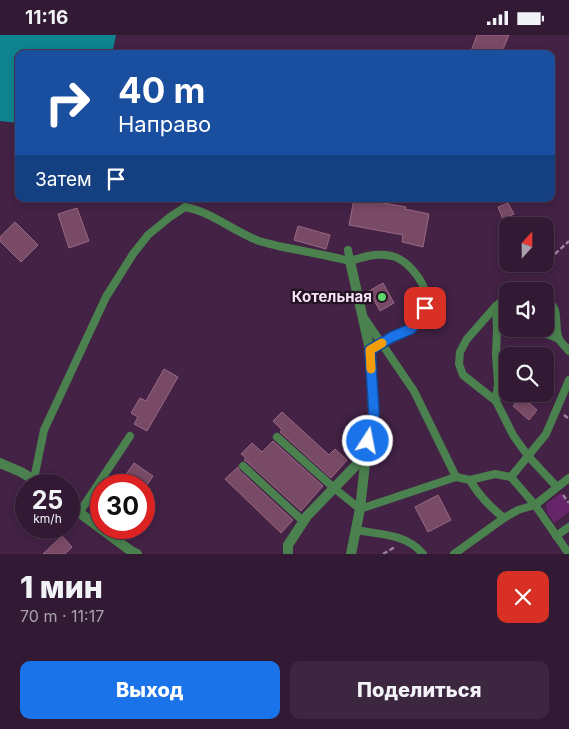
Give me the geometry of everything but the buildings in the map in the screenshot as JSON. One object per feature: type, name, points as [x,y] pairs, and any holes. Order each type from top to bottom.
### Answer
[{"type":"street","points":[[350,261],[370,350],[374,414],[366,455],[360,509],[351,554]]},
{"type":"street","points":[[288,554],[288,545],[306,516],[366,455]]},
{"type":"street","points":[[0,463],[22,474]]},
{"type":"street","points":[[80,514],[137,554]]},
{"type":"lane","points":[[39,474],[44,430],[106,297],[133,254],[148,235],[185,207],[197,209],[260,241],[350,261],[374,254],[403,261],[421,283],[426,295],[425,308],[411,329],[370,350]]},
{"type":"lane","points":[[348,250],[350,261]]},
{"type":"lane","points":[[499,303],[467,339],[460,352],[459,364],[463,375],[496,401],[513,435],[528,456],[557,487]]},
{"type":"lane","points":[[496,305],[498,383],[496,401]]},
{"type":"lane","points":[[554,307],[559,339]]},
{"type":"lane","points":[[363,317],[414,391],[456,477]]},
{"type":"lane","points":[[497,329],[528,330],[545,333],[559,339],[569,351]]},
{"type":"lane","points":[[512,477],[546,434],[569,379]]},
{"type":"lane","points":[[80,511],[130,436]]},
{"type":"lane","points":[[277,437],[360,509],[456,477],[470,480],[495,473],[512,477],[536,505],[566,553]]},
{"type":"lane","points":[[243,466],[303,521]]},
{"type":"lane","points":[[454,554],[504,518],[518,510],[536,505],[569,478]]},
{"type":"lane","points":[[470,480],[478,493],[504,518]]},
{"type":"lane","points":[[556,537],[569,527]]},
{"type":"lane","points":[[355,530],[390,535],[406,540],[423,554]]},
{"type":"path","points":[[555,254],[569,241]]},
{"type":"shaded area","points":[[0,35],[116,35],[113,50],[15,50],[15,123],[0,121]]},
{"type":"shaded area","points":[[561,493],[569,504],[569,512],[554,523],[547,512],[546,504]]},
{"type":"slow traffic","points":[[371,369],[370,350],[382,343]]},
{"type":"place","name":"Котельная","points":[[382,297]]},
{"type":"route","points":[[368,441],[374,414],[370,350],[392,337],[411,329],[425,308]]}]
